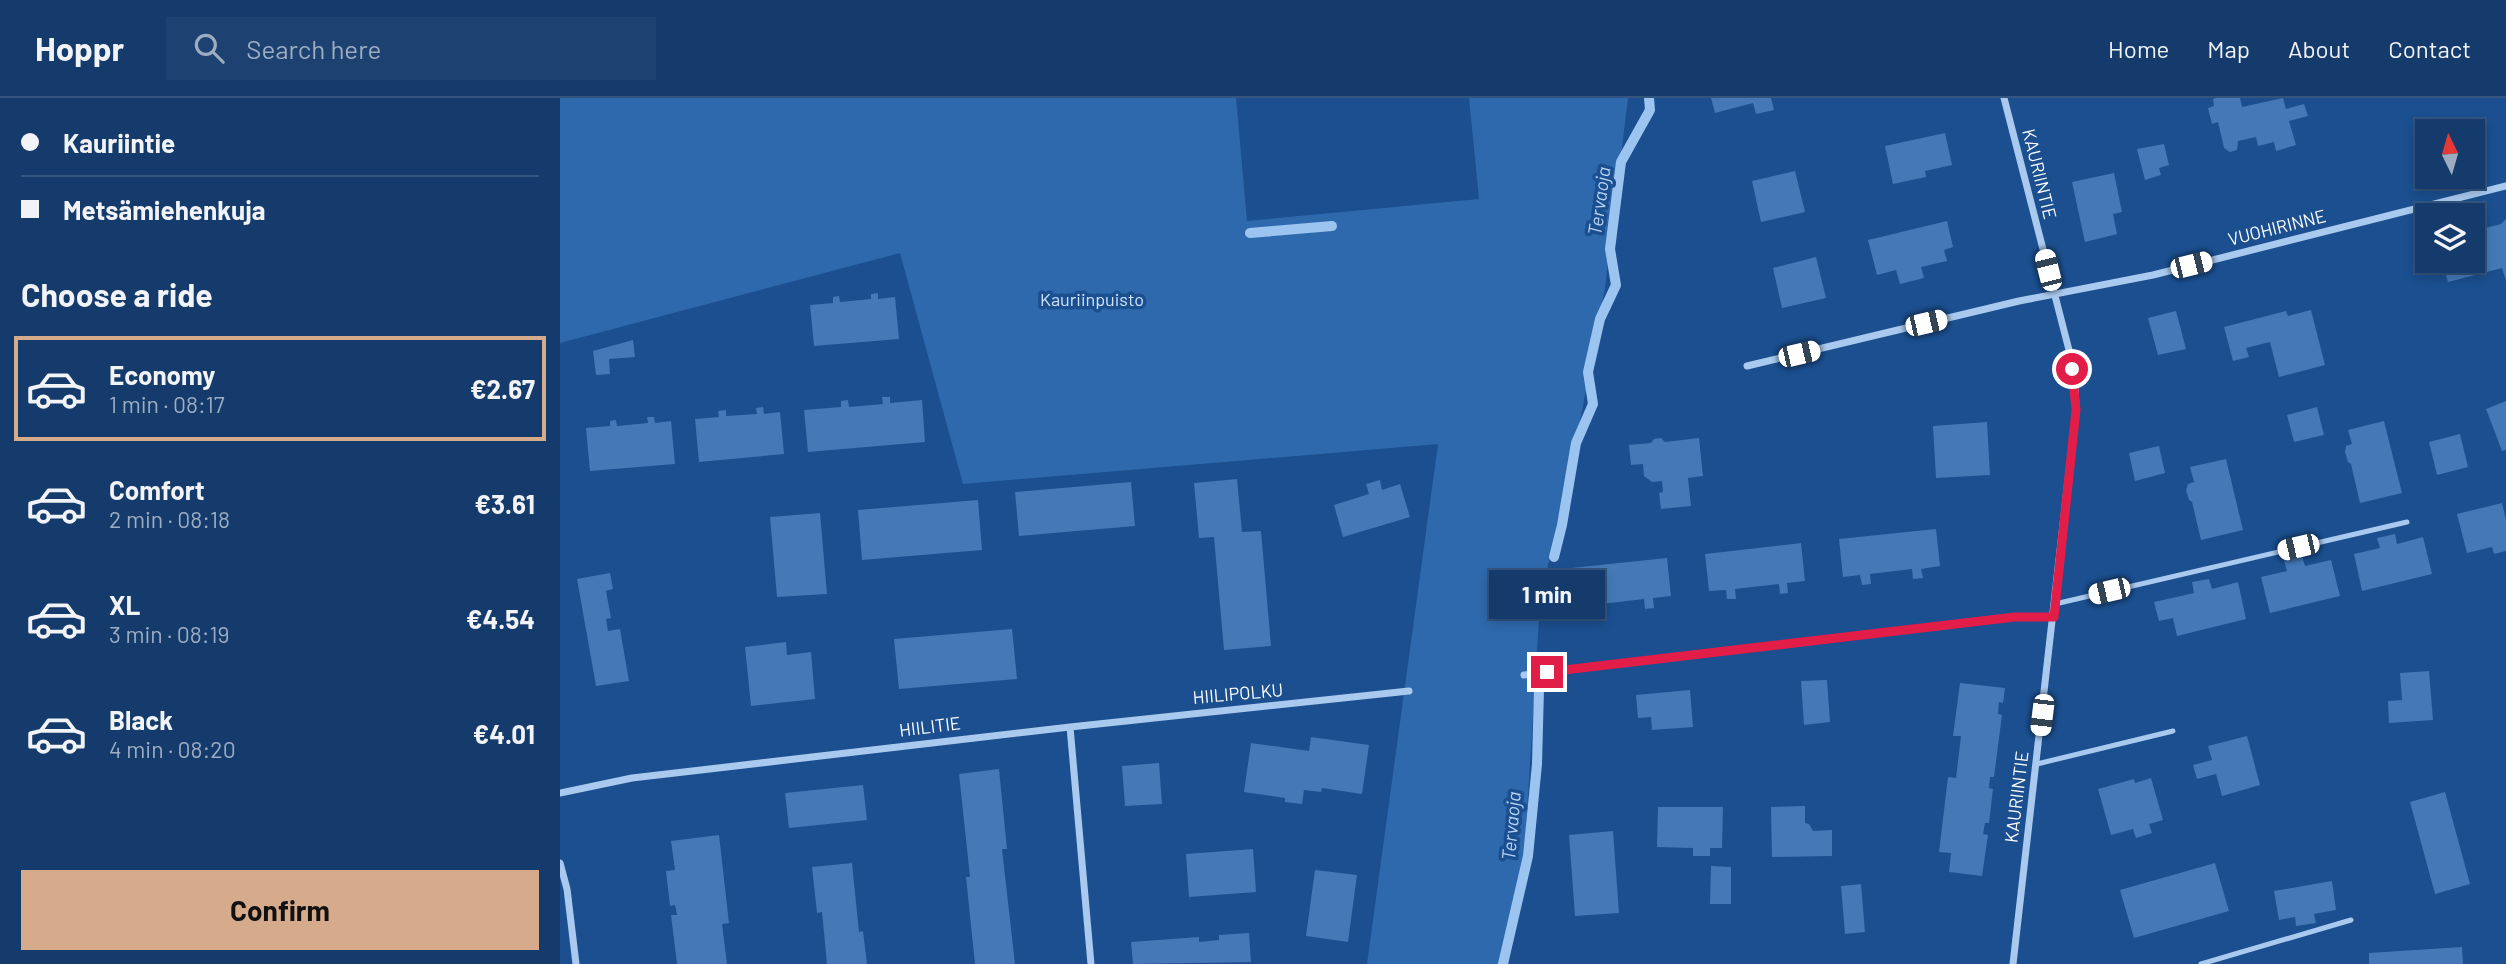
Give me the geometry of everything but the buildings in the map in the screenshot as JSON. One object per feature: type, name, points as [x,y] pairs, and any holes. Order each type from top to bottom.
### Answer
[{"type":"street","name":"KAURIINTIE","points":[[2004,98],[2069,350],[2076,410],[2013,964]]},
{"type":"street","name":"VUOHIRINNE","points":[[1748,366],[1978,310],[2152,275],[2506,186]]},
{"type":"street","points":[[1524,675],[2001,619],[2054,617]]},
{"type":"street","name":"HIILIPOLKU","points":[[1069,727],[1409,691]]},
{"type":"street","points":[[1069,727],[1091,964]]},
{"type":"street","name":"HIILITIE","points":[[560,793],[632,778],[1069,727]]},
{"type":"street","points":[[560,863],[576,964]]},
{"type":"lane","points":[[2055,604],[2407,522]]},
{"type":"lane","points":[[2037,764],[2173,731]]},
{"type":"lane","points":[[2201,964],[2351,920]]},
{"type":"green space","name":"Kauriinpuisto","points":[[560,98],[1236,98],[1247,221],[1479,199],[1469,98],[1628,98],[1605,288],[1582,411],[1540,602],[1522,893],[1505,964],[1367,964],[1438,444],[963,484],[900,253],[560,343]]},
{"type":"waterway","name":"Tervaoja","points":[[1554,557],[1576,443],[1593,404],[1588,372],[1600,319],[1616,285],[1610,249],[1621,162],[1650,110],[1649,98]]},
{"type":"waterway","points":[[1250,233],[1332,226]]},
{"type":"waterway","name":"Tervaoja","points":[[1503,964],[1528,856],[1537,764],[1539,689]]},
{"type":"route","points":[[1547,672],[2015,617],[2054,617],[2076,410],[2072,369]]}]
